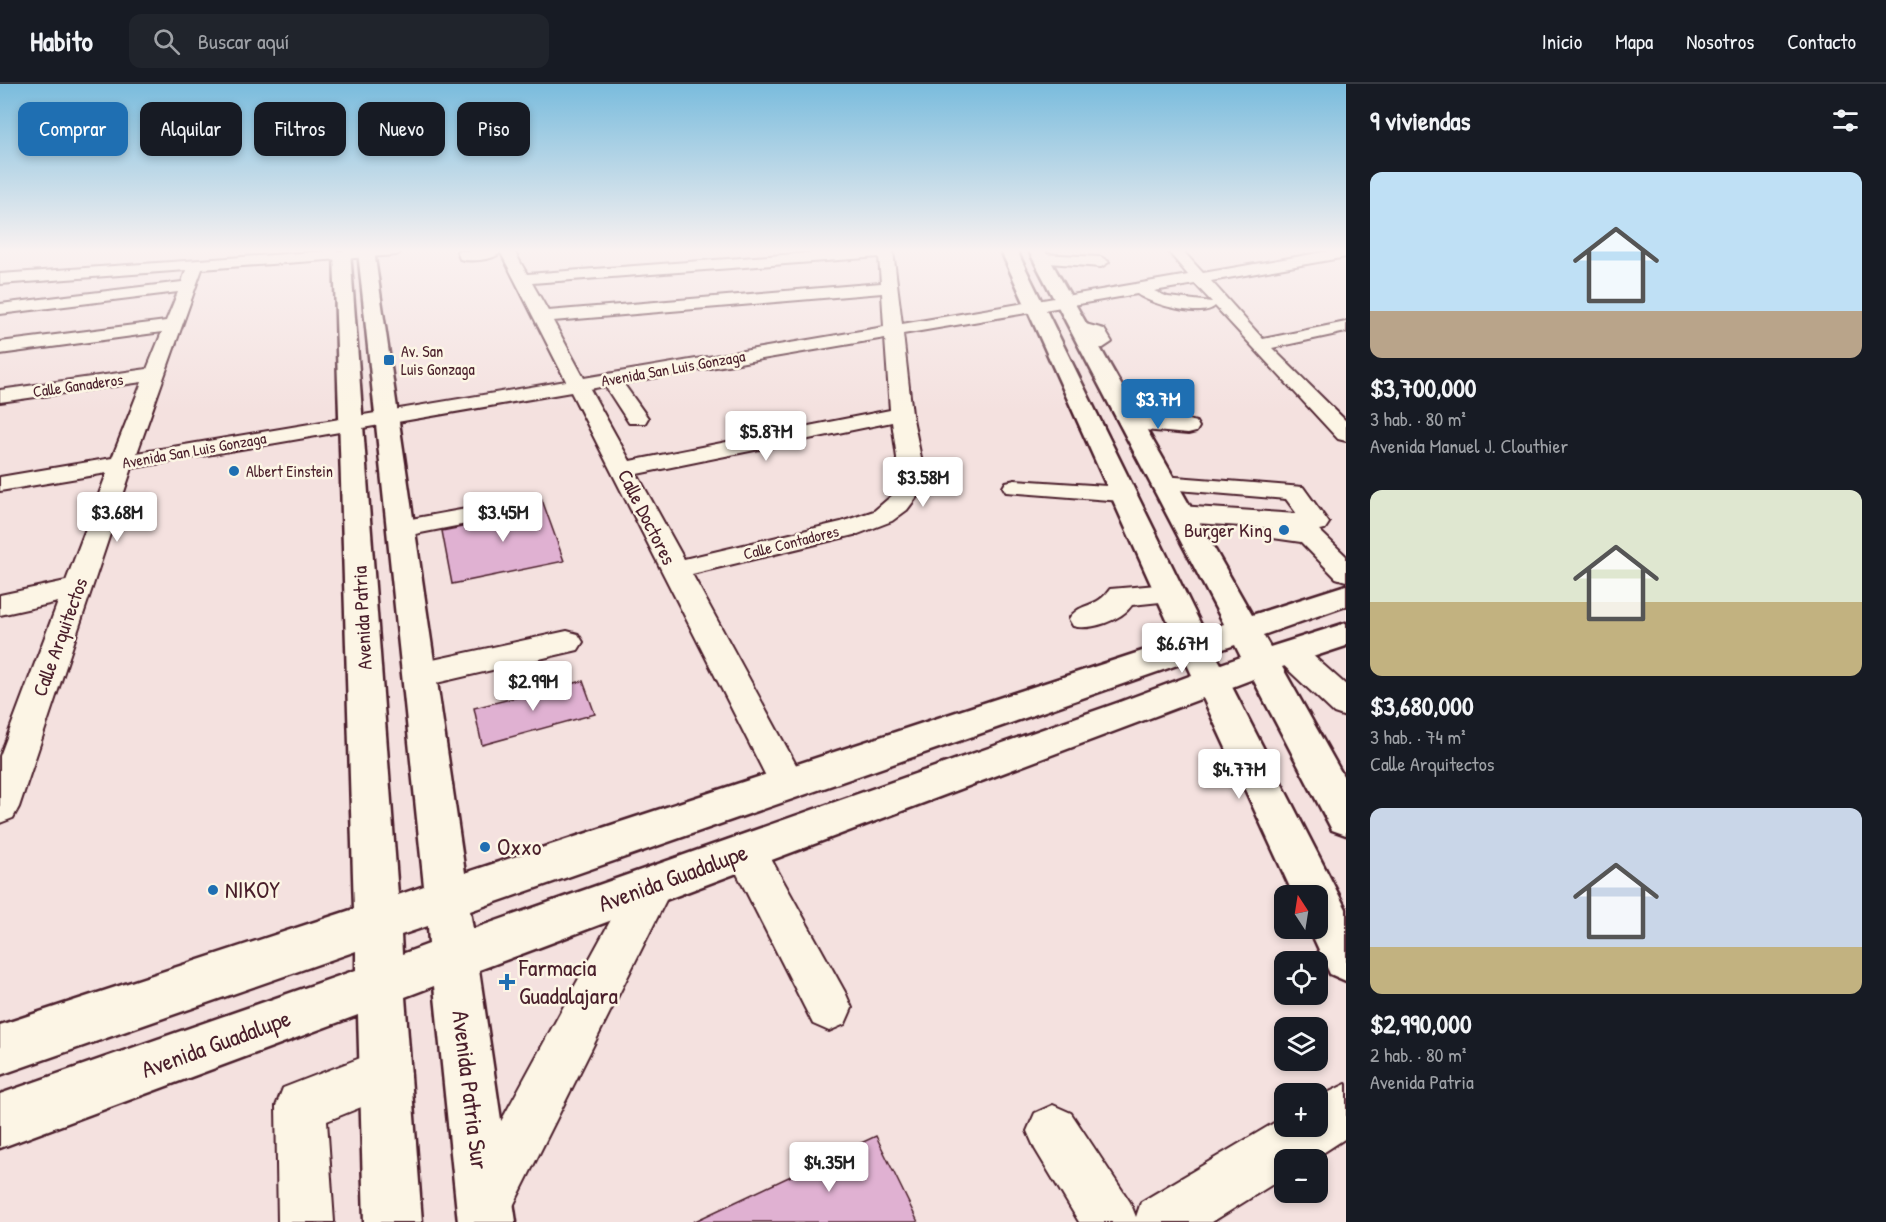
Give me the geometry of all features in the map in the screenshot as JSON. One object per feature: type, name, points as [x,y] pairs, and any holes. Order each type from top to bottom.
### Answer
[{"type":"main road","name":"Avenida Patria","points":[[350,304],[369,420],[400,529],[454,958]]},
{"type":"main road","name":"Avenida Patria","points":[[367,304],[381,984]]},
{"type":"main road","points":[[1067,304],[1095,340],[1130,423],[1243,629],[1276,657],[1346,818]]},
{"type":"main road","points":[[1033,306],[1169,592],[1332,923]]},
{"type":"main road","points":[[1058,357],[1081,362],[1095,340]]},
{"type":"main road","points":[[0,1050],[1346,595]]},
{"type":"main road","name":"Avenida Guadalupe","points":[[0,1121],[1130,713],[1276,657],[1346,634]]},
{"type":"main road","name":"Avenida Patria Sur","points":[[454,958],[486,1213]]},
{"type":"main road","points":[[381,984],[393,1222]]},
{"type":"street","points":[[0,309],[28,304]]},
{"type":"street","name":"Calle Arquitectos","points":[[0,807],[9,756],[78,588],[181,304]]},
{"type":"street","name":"Calle Doctores","points":[[536,304],[788,783]]},
{"type":"street","points":[[543,317],[692,304]]},
{"type":"street","name":"Calle Contadores","points":[[674,570],[849,528],[883,516],[898,506],[907,494],[909,458],[901,414],[891,304]]},
{"type":"street","name":"Avenida San Luis Gonzaga","points":[[0,484],[1045,304]]},
{"type":"street","points":[[1161,304],[1155,309],[1166,321]]},
{"type":"street","points":[[1186,304],[1206,306]]},
{"type":"street","points":[[1222,304],[1258,345],[1342,424]]},
{"type":"street","points":[[0,348],[173,325]]},
{"type":"street","points":[[1258,345],[1346,327]]},
{"type":"street","name":"Calle Ganaderos","points":[[0,396],[155,374]]},
{"type":"street","points":[[610,379],[637,418]]},
{"type":"street","points":[[623,470],[901,414]]},
{"type":"street","points":[[1130,423],[1188,427]]},
{"type":"street","points":[[1052,469],[1117,484]]},
{"type":"street","points":[[1163,483],[1294,492],[1316,523],[1182,518]]},
{"type":"street","points":[[1015,487],[1117,484]]},
{"type":"street","points":[[400,529],[488,513]]},
{"type":"street","points":[[1182,518],[1309,534],[1346,572]]},
{"type":"street","points":[[0,604],[78,588]]},
{"type":"street","points":[[1084,619],[1117,605],[1120,596],[1169,592]]},
{"type":"street","points":[[419,675],[567,642]]},
{"type":"street","points":[[1276,657],[1346,704]]},
{"type":"street","points":[[746,852],[829,1008]]},
{"type":"street","points":[[486,1213],[652,886]]},
{"type":"street","points":[[306,1222],[301,1106],[386,1073]]},
{"type":"street","points":[[1172,1215],[1346,1109]]},
{"type":"street","points":[[1053,1131],[1110,1222]]},
{"type":"building","points":[[541,497],[564,561],[452,584],[442,531],[497,520],[503,513],[496,505]]},
{"type":"building","points":[[583,681],[595,714],[482,745],[474,708]]},
{"type":"building","points":[[876,1136],[918,1222],[693,1222]]},
{"type":"place","name":"Av. San Luis Gonzaga","points":[[389,360]]},
{"type":"place","name":"Albert Einstein","points":[[234,471]]},
{"type":"place","name":"Burger King","points":[[1284,530]]},
{"type":"place","name":"Oxxo","points":[[485,847]]},
{"type":"place","name":"NIKOY","points":[[213,890]]},
{"type":"place","name":"Farmacia Guadalajara","points":[[507,982]]}]
